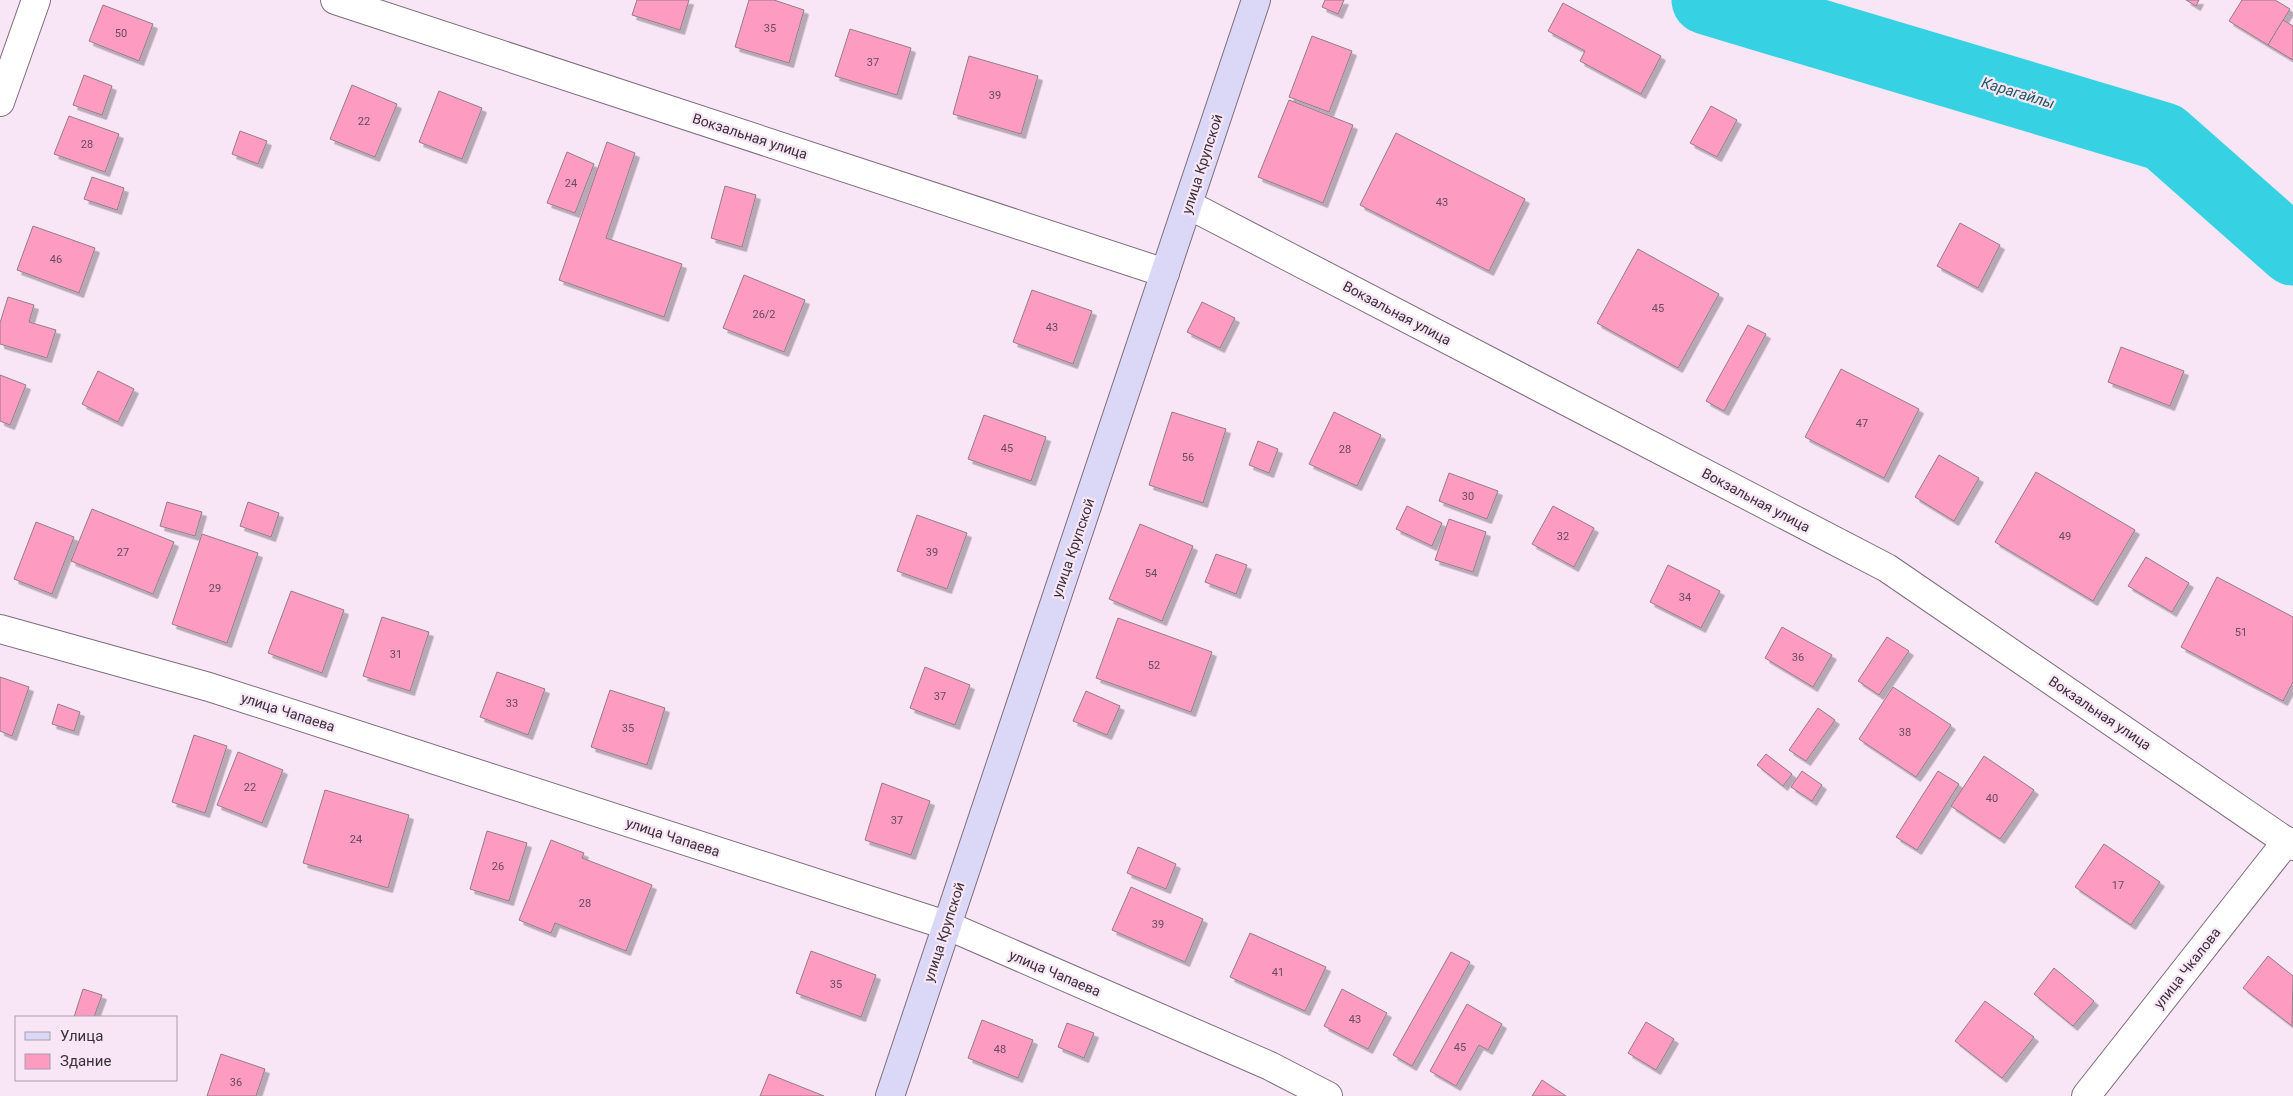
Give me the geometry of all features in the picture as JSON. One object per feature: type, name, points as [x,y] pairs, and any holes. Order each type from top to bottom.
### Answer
[{"type":"main road","name":"улица Крупской","points":[[890,1096],[1256,0]]},
{"type":"street","points":[[0,102],[36,0]]},
{"type":"street","name":"Вокзальная улица","points":[[335,0],[1165,273]]},
{"type":"street","name":"Вокзальная улица","points":[[1189,205],[1887,568],[2290,844]]},
{"type":"street","name":"улица Чапаева","points":[[0,629],[210,687],[946,925],[1270,1066],[1328,1096]]},
{"type":"street","name":"улица Чкалова","points":[[2086,1096],[2290,844]]},
{"type":"building","points":[[637,0],[689,0],[680,30],[632,15]]},
{"type":"building","points":[[749,0],[774,0],[804,10],[789,63],[735,47]]},
{"type":"building","points":[[1325,0],[1344,0],[1338,14],[1322,7]]},
{"type":"building","points":[[2186,0],[2199,0],[2196,6]]},
{"type":"building","points":[[2242,0],[2275,0],[2290,9],[2268,45],[2229,21]]},
{"type":"building","points":[[1563,3],[1661,56],[1641,94],[1580,61],[1585,51],[1548,31]]},
{"type":"building","points":[[103,5],[153,24],[139,61],[89,41]]},
{"type":"building","points":[[2283,20],[2293,26],[2293,60],[2268,45]]},
{"type":"building","points":[[850,29],[911,48],[897,95],[835,76]]},
{"type":"building","points":[[1312,36],[1352,51],[1329,112],[1289,97]]},
{"type":"building","points":[[969,56],[1038,76],[1021,134],[953,114]]},
{"type":"building","points":[[84,75],[112,86],[102,115],[73,105]]},
{"type":"building","points":[[352,85],[397,104],[375,157],[330,139]]},
{"type":"building","points":[[439,91],[482,108],[462,159],[419,142]]},
{"type":"building","points":[[1289,100],[1353,125],[1323,203],[1258,177]]},
{"type":"building","points":[[1711,106],[1737,120],[1717,157],[1690,143]]},
{"type":"building","points":[[69,116],[119,134],[105,172],[54,154]]},
{"type":"building","points":[[240,131],[267,141],[258,164],[232,154]]},
{"type":"building","points":[[1396,133],[1525,199],[1489,271],[1360,205]]},
{"type":"building","points":[[607,142],[635,153],[606,238],[682,264],[664,317],[559,280]]},
{"type":"building","points":[[567,152],[594,164],[575,213],[547,203]]},
{"type":"building","points":[[92,177],[124,188],[117,210],[84,199]]},
{"type":"building","points":[[725,186],[756,195],[742,247],[711,238]]},
{"type":"building","points":[[1960,223],[2000,245],[1978,288],[1937,266]]},
{"type":"building","points":[[33,226],[95,248],[79,293],[17,270]]},
{"type":"building","points":[[1638,249],[1719,294],[1678,368],[1597,323]]},
{"type":"building","points":[[744,275],[805,300],[784,352],[723,328]]},
{"type":"building","points":[[1032,290],[1092,311],[1073,364],[1013,342]]},
{"type":"building","points":[[8,297],[34,305],[29,322],[56,330],[47,358],[0,344],[0,323]]},
{"type":"building","points":[[1202,302],[1235,318],[1220,348],[1187,332]]},
{"type":"building","points":[[1748,325],[1766,334],[1724,411],[1706,401]]},
{"type":"building","points":[[2121,347],[2184,371],[2170,406],[2108,382]]},
{"type":"building","points":[[1841,369],[1919,409],[1884,478],[1805,437]]},
{"type":"building","points":[[98,371],[134,389],[118,422],[82,404]]},
{"type":"building","points":[[0,375],[26,385],[10,425],[0,421]]},
{"type":"building","points":[[1172,412],[1226,429],[1203,503],[1149,485]]},
{"type":"building","points":[[1334,412],[1381,435],[1357,486],[1309,464]]},
{"type":"building","points":[[984,415],[1046,437],[1031,481],[968,459]]},
{"type":"building","points":[[1258,441],[1278,449],[1269,473],[1249,465]]},
{"type":"building","points":[[1939,455],[1979,478],[1954,521],[1915,497]]},
{"type":"building","points":[[2036,472],[2135,530],[2093,601],[1995,542]]},
{"type":"building","points":[[1449,473],[1498,491],[1487,519],[1439,501]]},
{"type":"building","points":[[167,502],[202,512],[195,536],[160,526]]},
{"type":"building","points":[[248,502],[279,513],[271,537],[240,526]]},
{"type":"building","points":[[1407,506],[1442,523],[1432,546],[1396,529]]},
{"type":"building","points":[[1553,506],[1594,528],[1574,567],[1532,544]]},
{"type":"building","points":[[92,509],[174,542],[153,594],[71,561]]},
{"type":"building","points":[[917,515],[967,533],[947,589],[897,571]]},
{"type":"building","points":[[1449,519],[1486,532],[1473,572],[1435,560]]},
{"type":"building","points":[[36,522],[74,537],[52,594],[14,579]]},
{"type":"building","points":[[1140,524],[1193,546],[1162,621],[1109,599]]},
{"type":"building","points":[[202,534],[258,553],[227,643],[172,624]]},
{"type":"building","points":[[1216,554],[1247,565],[1236,594],[1205,582]]},
{"type":"building","points":[[2146,557],[2189,583],[2172,612],[2128,586]]},
{"type":"building","points":[[1668,565],[1720,591],[1701,628],[1650,602]]},
{"type":"building","points":[[2217,577],[2293,617],[2293,682],[2283,701],[2181,647]]},
{"type":"building","points":[[291,591],[344,610],[322,673],[268,653]]},
{"type":"building","points":[[382,617],[429,632],[410,691],[363,676]]},
{"type":"building","points":[[1118,618],[1212,652],[1191,712],[1096,678]]},
{"type":"building","points":[[1782,627],[1832,655],[1813,687],[1765,658]]},
{"type":"building","points":[[1887,637],[1909,651],[1879,695],[1858,681]]},
{"type":"building","points":[[925,667],[970,685],[955,725],[910,708]]},
{"type":"building","points":[[497,672],[545,689],[528,735],[480,717]]},
{"type":"building","points":[[0,677],[29,687],[12,736],[0,731]]},
{"type":"building","points":[[1893,687],[1951,725],[1916,777],[1859,739]]},
{"type":"building","points":[[610,690],[665,708],[647,765],[591,747]]},
{"type":"building","points":[[1086,691],[1120,706],[1107,735],[1073,721]]},
{"type":"building","points":[[58,704],[80,712],[74,731],[52,724]]},
{"type":"building","points":[[1818,708],[1835,720],[1806,761],[1789,750]]},
{"type":"building","points":[[194,735],[227,746],[205,813],[172,802]]},
{"type":"building","points":[[238,752],[283,770],[262,823],[217,805]]},
{"type":"building","points":[[1766,754],[1792,774],[1783,786],[1757,765]]},
{"type":"building","points":[[1984,756],[2034,790],[2000,839],[1951,806]]},
{"type":"building","points":[[1802,771],[1822,785],[1812,801],[1791,787]]},
{"type":"building","points":[[1938,771],[1959,784],[1917,850],[1896,837]]},
{"type":"building","points":[[882,783],[930,801],[911,855],[865,840]]},
{"type":"building","points":[[325,790],[409,815],[388,888],[303,863]]},
{"type":"building","points":[[487,831],[527,843],[509,901],[470,889]]},
{"type":"building","points":[[551,840],[584,853],[582,858],[652,885],[626,951],[555,923],[551,933],[519,920]]},
{"type":"building","points":[[2104,844],[2160,882],[2131,925],[2075,887]]},
{"type":"building","points":[[1138,847],[1176,864],[1166,889],[1127,873]]},
{"type":"building","points":[[1131,887],[1203,919],[1185,962],[1112,930]]},
{"type":"building","points":[[1250,933],[1326,967],[1305,1011],[1230,977]]},
{"type":"building","points":[[811,951],[876,975],[861,1017],[796,993]]},
{"type":"building","points":[[1451,952],[1470,962],[1412,1066],[1393,1055]]},
{"type":"building","points":[[2268,956],[2293,976],[2292,1026],[2243,988]]},
{"type":"building","points":[[2054,968],[2094,1001],[2073,1026],[2034,994]]},
{"type":"building","points":[[83,989],[102,995],[94,1016],[74,1016]]},
{"type":"building","points":[[1342,989],[1387,1013],[1368,1049],[1324,1026]]},
{"type":"building","points":[[1985,1001],[2034,1037],[2002,1078],[1955,1041]]},
{"type":"building","points":[[1467,1004],[1502,1024],[1488,1050],[1479,1045],[1456,1086],[1430,1071]]},
{"type":"building","points":[[982,1020],[1033,1040],[1018,1078],[968,1058]]},
{"type":"building","points":[[1646,1022],[1674,1039],[1656,1070],[1628,1053]]},
{"type":"building","points":[[1067,1023],[1094,1033],[1084,1058],[1058,1047]]},
{"type":"building","points":[[221,1054],[265,1069],[256,1096],[207,1096]]},
{"type":"building","points":[[769,1074],[824,1096],[760,1096]]},
{"type":"building","points":[[1542,1080],[1566,1096],[1532,1096]]},
{"type":"waterway","name":"Карагайлы","points":[[1706,0],[2164,137],[2293,251]]}]
